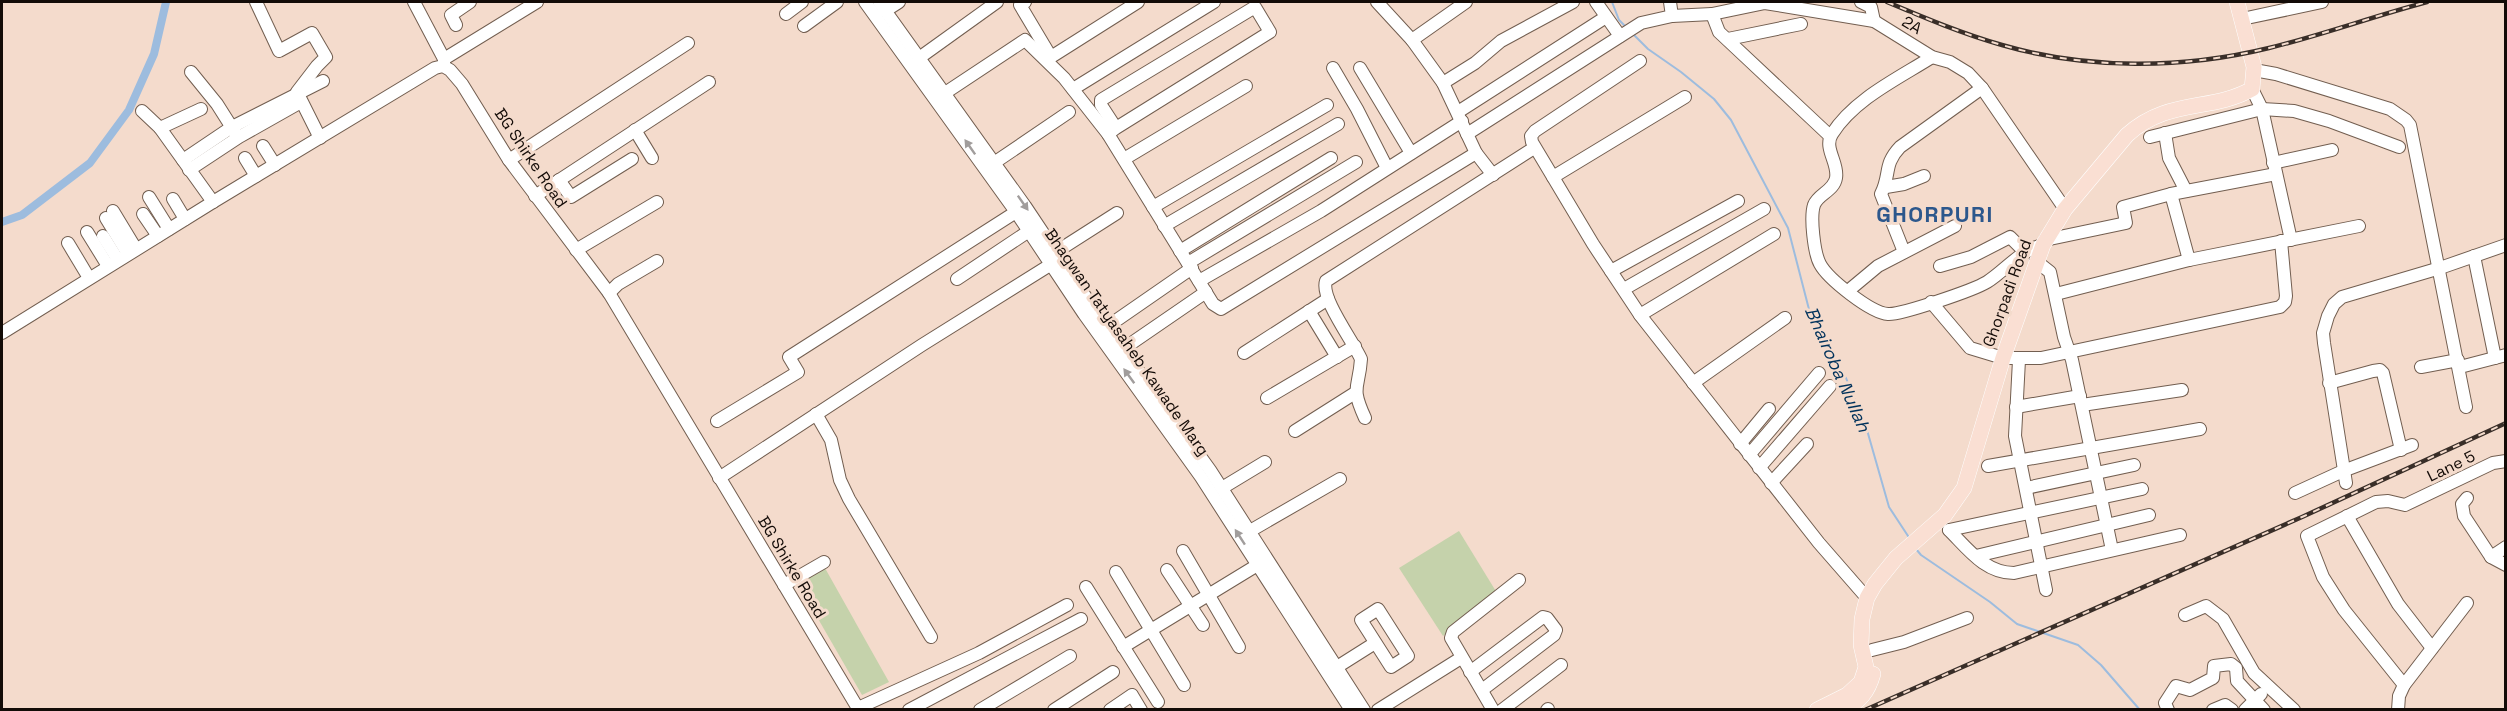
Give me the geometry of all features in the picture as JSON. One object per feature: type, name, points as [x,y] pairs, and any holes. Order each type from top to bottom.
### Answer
[{"type":"main road","points":[[2237,2],[2254,70],[2252,89]]},
{"type":"main road","name":"Ghorpadi Road","points":[[1864,686],[1866,666],[1861,645],[1862,619],[1867,598],[1896,558],[1945,515],[1964,488],[2031,256],[2044,242],[2065,209],[2127,135],[2139,125],[2165,112],[2239,95],[2252,89]]},
{"type":"main road","points":[[1844,710],[1861,699],[1864,686],[1874,671],[1871,642],[1863,637]]},
{"type":"main road","points":[[1817,710],[1864,686]]},
{"type":"street","points":[[256,2],[279,51],[312,33],[326,57],[317,66],[299,97]]},
{"type":"street","name":"BG Shirke Road","points":[[414,2],[444,63],[462,84],[509,160],[609,293],[858,709]]},
{"type":"street","points":[[456,25],[451,15],[470,2]]},
{"type":"street","points":[[2,333],[122,257],[444,63],[537,2]]},
{"type":"street","points":[[786,14],[802,2]]},
{"type":"street","points":[[804,26],[837,2]]},
{"type":"street","name":"Bhagwan Tatyasaheb Kawade Marg","points":[[865,2],[940,96],[1056,258],[1102,330],[1165,417],[1222,488],[1250,531],[1263,565],[1337,667],[1364,710]]},
{"type":"street","points":[[882,6],[899,2]]},
{"type":"street","points":[[919,58],[996,2]]},
{"type":"street","points":[[1025,2],[1020,5],[1051,57],[1138,2]]},
{"type":"street","points":[[1047,61],[1143,2]]},
{"type":"street","points":[[1073,88],[1214,2]]},
{"type":"street","points":[[1377,2],[1412,40],[1443,83],[1476,153],[1493,176]]},
{"type":"street","points":[[1412,40],[1466,2]]},
{"type":"street","points":[[1443,83],[1475,63],[1501,41],[1572,2]]},
{"type":"street","points":[[1596,2],[1622,35]]},
{"type":"street","points":[[1670,2],[1672,16]]},
{"type":"street","points":[[1861,2],[1871,7],[1874,21]]},
{"type":"street","points":[[2242,19],[2322,2]]},
{"type":"street","name":"2A","points":[[1467,134],[1648,20],[1712,14],[1731,5],[1764,3],[1874,21],[1932,57],[1950,62],[1968,73],[1982,88],[2065,209]]},
{"type":"street","name":"Bhagwan Tatyasaheb Kawade Marg","points":[[882,6],[919,58],[940,96]]},
{"type":"street","points":[[1112,131],[1270,32],[1255,7],[1101,100],[1101,105],[1112,131],[1124,159],[1217,308],[1226,307],[1476,153]]},
{"type":"street","points":[[1712,14],[1716,28],[1830,136]]},
{"type":"street","points":[[1123,349],[1203,286],[1411,153],[1606,17]]},
{"type":"street","points":[[1728,39],[1801,24]]},
{"type":"street","points":[[940,96],[1036,33]]},
{"type":"street","points":[[1025,40],[1112,131]]},
{"type":"street","points":[[509,160],[688,43]]},
{"type":"street","points":[[1932,57],[1860,105],[1842,121],[1830,136],[1829,146],[1837,175],[1830,189],[1814,204],[1815,248],[1820,263],[1827,274],[1878,312],[1898,314],[1971,290],[2031,256]]},
{"type":"street","points":[[1640,61],[1535,131],[1531,136],[1534,148],[1640,315],[1771,483],[1836,564],[1867,598]]},
{"type":"street","points":[[1333,68],[1358,109],[1387,168]]},
{"type":"street","points":[[1360,68],[1411,153]]},
{"type":"street","points":[[2254,70],[2276,74],[2390,109],[2406,120],[2412,131],[2466,407]]},
{"type":"street","points":[[191,72],[236,132]]},
{"type":"street","points":[[186,165],[236,132],[323,81]]},
{"type":"street","points":[[535,196],[709,82]]},
{"type":"street","points":[[1124,159],[1246,86]]},
{"type":"street","points":[[1904,252],[1881,194],[1886,187],[1887,166],[1891,157],[1900,147],[1982,88]]},
{"type":"street","points":[[1931,302],[1970,348],[2003,358],[2019,360],[2042,358],[2280,307],[2285,302],[2286,296],[2286,241],[2275,168],[2262,109],[2252,89]]},
{"type":"street","points":[[299,97],[320,138]]},
{"type":"street","points":[[1553,177],[1685,97]]},
{"type":"street","points":[[1153,207],[1327,105]]},
{"type":"street","points":[[160,128],[201,109]]},
{"type":"street","points":[[2150,137],[2262,109],[2294,111],[2400,147]]},
{"type":"street","points":[[142,111],[160,128],[213,202]]},
{"type":"street","points":[[990,165],[1069,112]]},
{"type":"street","points":[[1164,226],[1338,124]]},
{"type":"street","points":[[635,130],[652,158]]},
{"type":"street","points":[[2165,133],[2169,158],[2186,191]]},
{"type":"street","points":[[263,146],[275,165]]},
{"type":"street","points":[[1365,417],[1355,393],[1361,359],[1328,299],[1324,286],[1330,277],[1534,148]]},
{"type":"street","points":[[2044,242],[2126,222],[2123,207],[2275,168],[2332,150]]},
{"type":"street","points":[[245,158],[256,176]]},
{"type":"street","points":[[1180,251],[1332,158]]},
{"type":"street","points":[[559,180],[571,197],[632,159]]},
{"type":"street","points":[[1102,330],[1190,265],[1356,162]]},
{"type":"street","name":"Bhagwan Tatyasaheb Kawade Marg","points":[[990,165],[1029,231],[1056,258]]},
{"type":"street","points":[[1886,187],[1904,184],[1924,176]]},
{"type":"street","points":[[2171,194],[2189,260]]},
{"type":"street","points":[[149,197],[169,229]]},
{"type":"street","points":[[172,199],[185,219]]},
{"type":"street","points":[[1611,271],[1738,201]]},
{"type":"street","points":[[576,250],[657,202]]},
{"type":"street","points":[[1624,289],[1764,209]]},
{"type":"street","points":[[717,421],[798,372],[789,357],[1016,212]]},
{"type":"street","points":[[718,478],[1056,258],[1117,213]]},
{"type":"street","points":[[109,214],[122,257]]},
{"type":"street","points":[[143,214],[158,236]]},
{"type":"street","points":[[1848,291],[1878,266],[1955,226]]},
{"type":"street","points":[[2056,294],[2189,260],[2359,226]]},
{"type":"street","points":[[957,279],[1029,231]]},
{"type":"street","points":[[87,232],[122,257]]},
{"type":"street","points":[[1640,315],[1774,234]]},
{"type":"street","points":[[103,236],[122,257]]},
{"type":"street","points":[[1940,266],[1971,257],[2010,237],[2050,272],[2081,400],[2112,550]]},
{"type":"street","points":[[68,243],[89,278]]},
{"type":"street","points":[[2345,477],[2323,333],[2334,304],[2349,294],[2440,268],[2505,244]]},
{"type":"street","points":[[2421,367],[2500,356],[2474,256]]},
{"type":"street","points":[[609,293],[618,284],[657,261]]},
{"type":"street","points":[[1244,353],[1328,299]]},
{"type":"street","points":[[1309,311],[1337,357]]},
{"type":"street","points":[[1693,383],[1785,318]]},
{"type":"street","name":"Bhagwan Tatyasaheb Kawade Marg","points":[[1102,330],[1123,349],[1263,565],[1351,710]]},
{"type":"street","points":[[1267,398],[1355,346]]},
{"type":"street","points":[[2019,360],[2015,436],[2046,590]]},
{"type":"street","points":[[2295,493],[2345,477],[2407,447],[2383,373],[2380,370],[2329,383]]},
{"type":"street","points":[[1749,455],[1819,372]]},
{"type":"street","points":[[1759,468],[1830,386]]},
{"type":"street","points":[[2016,407],[2182,390]]},
{"type":"street","points":[[1295,430],[1355,393]]},
{"type":"street","points":[[1740,444],[1769,409]]},
{"type":"street","points":[[816,414],[831,440],[840,480],[849,499],[931,637]]},
{"type":"street","points":[[1988,466],[2200,429]]},
{"type":"street","points":[[1771,483],[1807,444]]},
{"type":"street","points":[[1222,488],[1265,462]]},
{"type":"street","name":"Lane 5","points":[[2347,516],[2376,502],[2388,501],[2404,505],[2412,503],[2493,463],[2505,462]]},
{"type":"street","points":[[2026,488],[2134,465]]},
{"type":"street","points":[[1250,531],[1340,479]]},
{"type":"street","points":[[2142,489],[1949,530],[1986,566],[2004,573],[2041,567],[2180,535]]},
{"type":"street","points":[[2467,498],[2462,504],[2464,516],[2491,558],[2505,565]]},
{"type":"street","points":[[1976,556],[2149,515]]},
{"type":"street","points":[[2404,686],[2344,610],[2323,576],[2307,536],[2347,516],[2398,604],[2432,648]]},
{"type":"street","points":[[2491,558],[2505,547]]},
{"type":"street","points":[[1183,550],[1239,647]]},
{"type":"street","points":[[784,585],[824,562]]},
{"type":"street","points":[[1123,647],[1207,594],[1263,565],[1356,710]]},
{"type":"street","points":[[1167,570],[1203,625]]},
{"type":"street","points":[[1116,572],[1184,685]]},
{"type":"street","points":[[1493,710],[1451,638],[1453,632],[1519,580]]},
{"type":"street","points":[[1086,586],[1158,702]]},
{"type":"street","points":[[2398,710],[2399,696],[2404,686],[2467,603]]},
{"type":"street","points":[[858,709],[979,653],[1068,605]]},
{"type":"street","points":[[2185,615],[2206,606],[2217,613],[2254,673],[2294,710]]},
{"type":"street","points":[[1378,609],[1408,656],[1391,667],[1375,644],[1361,620],[1378,609]]},
{"type":"street","points":[[1470,672],[1543,617],[1547,618],[1556,630],[1554,635],[1482,690]]},
{"type":"street","points":[[1872,650],[1904,642],[1967,618]]},
{"type":"street","points":[[909,710],[1081,619]]},
{"type":"street","points":[[1337,667],[1375,644]]},
{"type":"street","points":[[980,710],[1070,656]]},
{"type":"street","points":[[1378,710],[1461,658]]},
{"type":"street","points":[[1502,710],[1561,665]]},
{"type":"street","points":[[2168,710],[2165,703],[2172,689],[2179,686],[2190,690],[2211,679],[2216,665],[2234,665],[2237,681],[2264,710]]},
{"type":"street","points":[[1054,710],[1113,672]]},
{"type":"street","points":[[2245,710],[2268,687]]},
{"type":"street","points":[[1110,710],[1132,695],[1141,710]]},
{"type":"street","points":[[2213,710],[2225,705],[2232,710]]},
{"type":"green space","points":[[1459,531],[1497,593],[1443,636],[1399,568]]},
{"type":"green space","points":[[821,561],[889,682],[862,695],[794,577]]},
{"type":"waterway","points":[[2,222],[22,215],[90,163],[129,110],[154,54],[166,2]]},
{"type":"waterway","name":"Bhairoba Nullah","points":[[1612,2],[1619,20],[1626,27]]},
{"type":"waterway","name":"Bhairoba Nullah","points":[[1632,33],[1648,49],[1714,99],[1731,120],[1788,228],[1812,321],[1826,352],[1846,378],[1867,430],[1889,507],[1910,539]]},
{"type":"waterway","name":"Bhairoba Nullah","points":[[1916,549],[1921,555],[1990,602],[2017,624],[2078,645],[2101,665],[2140,710]]},
{"type":"railway","points":[[1887,2],[1930,20],[2002,45],[2068,59],[2136,64],[2203,60],[2269,48],[2427,2]]},
{"type":"railway","points":[[1865,710],[2302,517],[2506,423]]},
{"type":"district","name":"GHORPURI","points":[[1935,214]]}]
